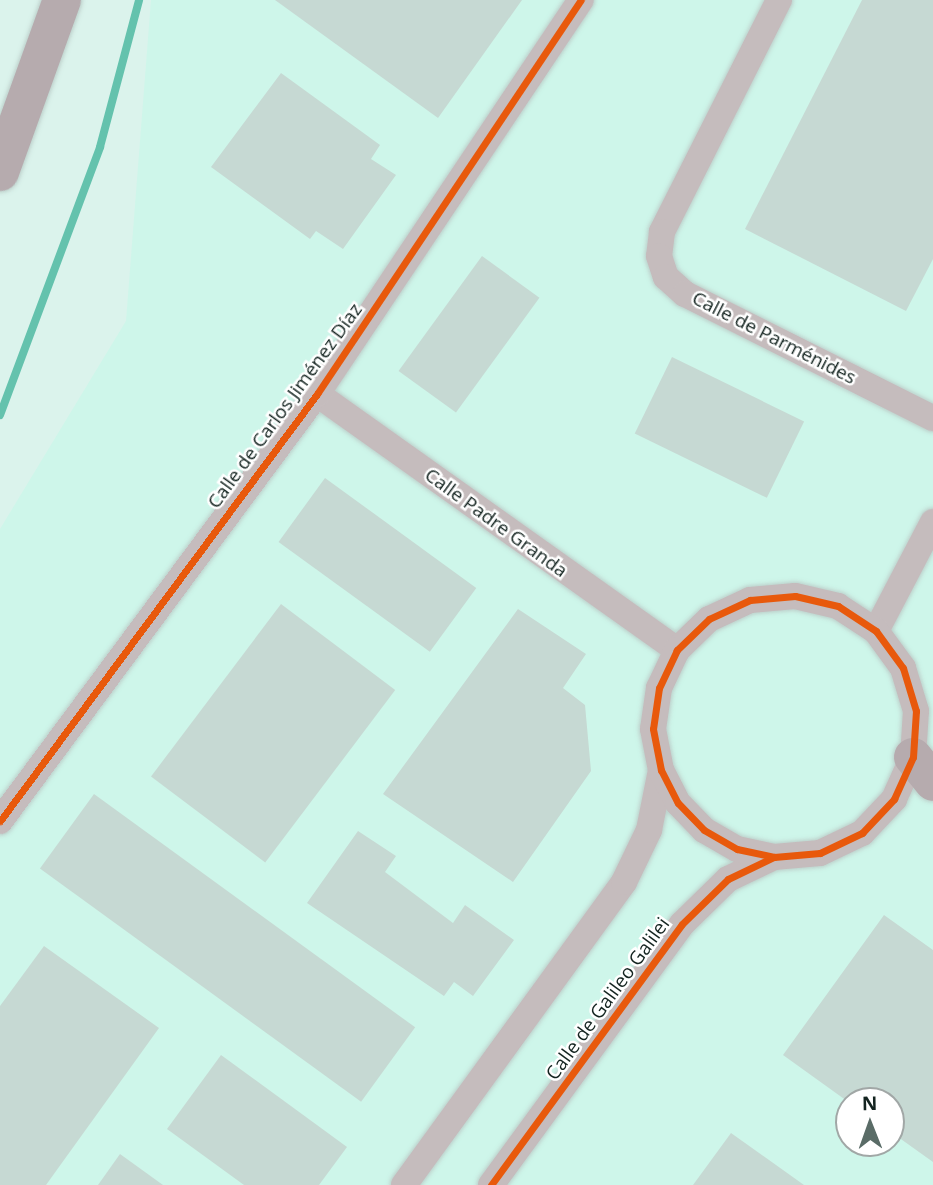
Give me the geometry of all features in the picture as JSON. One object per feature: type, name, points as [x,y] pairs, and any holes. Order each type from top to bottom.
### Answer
[{"type":"highway","points":[[0,172],[62,0]]},
{"type":"street","name":"Calle de Carlos Jiménez Díaz","points":[[0,821],[317,394],[581,0]]},
{"type":"street","name":"Calle de Parménides","points":[[779,0],[662,232],[659,256],[666,276],[685,294],[933,418]]},
{"type":"street","name":"Calle Padre Granda","points":[[317,394],[677,650]]},
{"type":"street","points":[[876,631],[933,522]]},
{"type":"street","points":[[795,596],[838,606],[876,631],[903,668],[916,712],[923,769],[862,832],[820,853],[774,857],[737,849],[704,830],[678,803],[661,770],[653,729],[657,701],[677,650],[709,619],[750,600],[795,596]]},
{"type":"street","points":[[404,1185],[624,882],[649,830],[661,770]]},
{"type":"street","name":"Calle de Galileo Galilei","points":[[491,1185],[682,924],[727,880],[774,857]]},
{"type":"shaded area","points":[[151,0],[933,0],[933,1185],[0,1185],[0,529],[126,321]]},
{"type":"building","points":[[275,0],[522,0],[438,118]]},
{"type":"building","points":[[862,0],[933,0],[933,259],[906,311],[745,229]]},
{"type":"building","points":[[281,73],[380,145],[371,159],[396,175],[343,249],[316,231],[310,239],[211,167]]},
{"type":"building","points":[[482,256],[539,298],[456,413],[399,371]]},
{"type":"building","points":[[672,357],[804,421],[767,498],[635,433]]},
{"type":"building","points":[[325,478],[476,588],[430,652],[279,542]]},
{"type":"building","points":[[281,604],[395,690],[265,863],[151,777]]},
{"type":"building","points":[[518,609],[586,654],[563,688],[585,705],[591,771],[513,882],[383,794]]},
{"type":"building","points":[[94,794],[415,1027],[361,1102],[40,868]]},
{"type":"building","points":[[358,831],[396,856],[385,872],[453,923],[465,905],[514,940],[473,996],[454,982],[444,996],[307,903]]},
{"type":"building","points":[[884,915],[933,950],[933,1162],[905,1142],[905,1087],[835,1087],[835,1092],[783,1055]]},
{"type":"building","points":[[44,946],[159,1028],[46,1185],[0,1185],[0,1006]]},
{"type":"building","points":[[221,1055],[347,1147],[319,1185],[244,1185],[167,1129]]},
{"type":"building","points":[[731,1133],[804,1185],[693,1185]]},
{"type":"building","points":[[120,1154],[163,1185],[98,1185]]},
{"type":"waterway","points":[[0,415],[100,147],[139,0]]},
{"type":"cycle path","points":[[0,821],[317,394],[581,0]]},
{"type":"cycle path","points":[[491,1185],[682,924],[728,879],[774,857],[820,853],[862,833],[894,799],[913,757],[916,711],[903,668],[876,631],[838,606],[795,596],[750,600],[709,619],[677,650],[659,688],[653,729],[661,770],[678,803],[704,830],[737,849],[774,857]]}]
